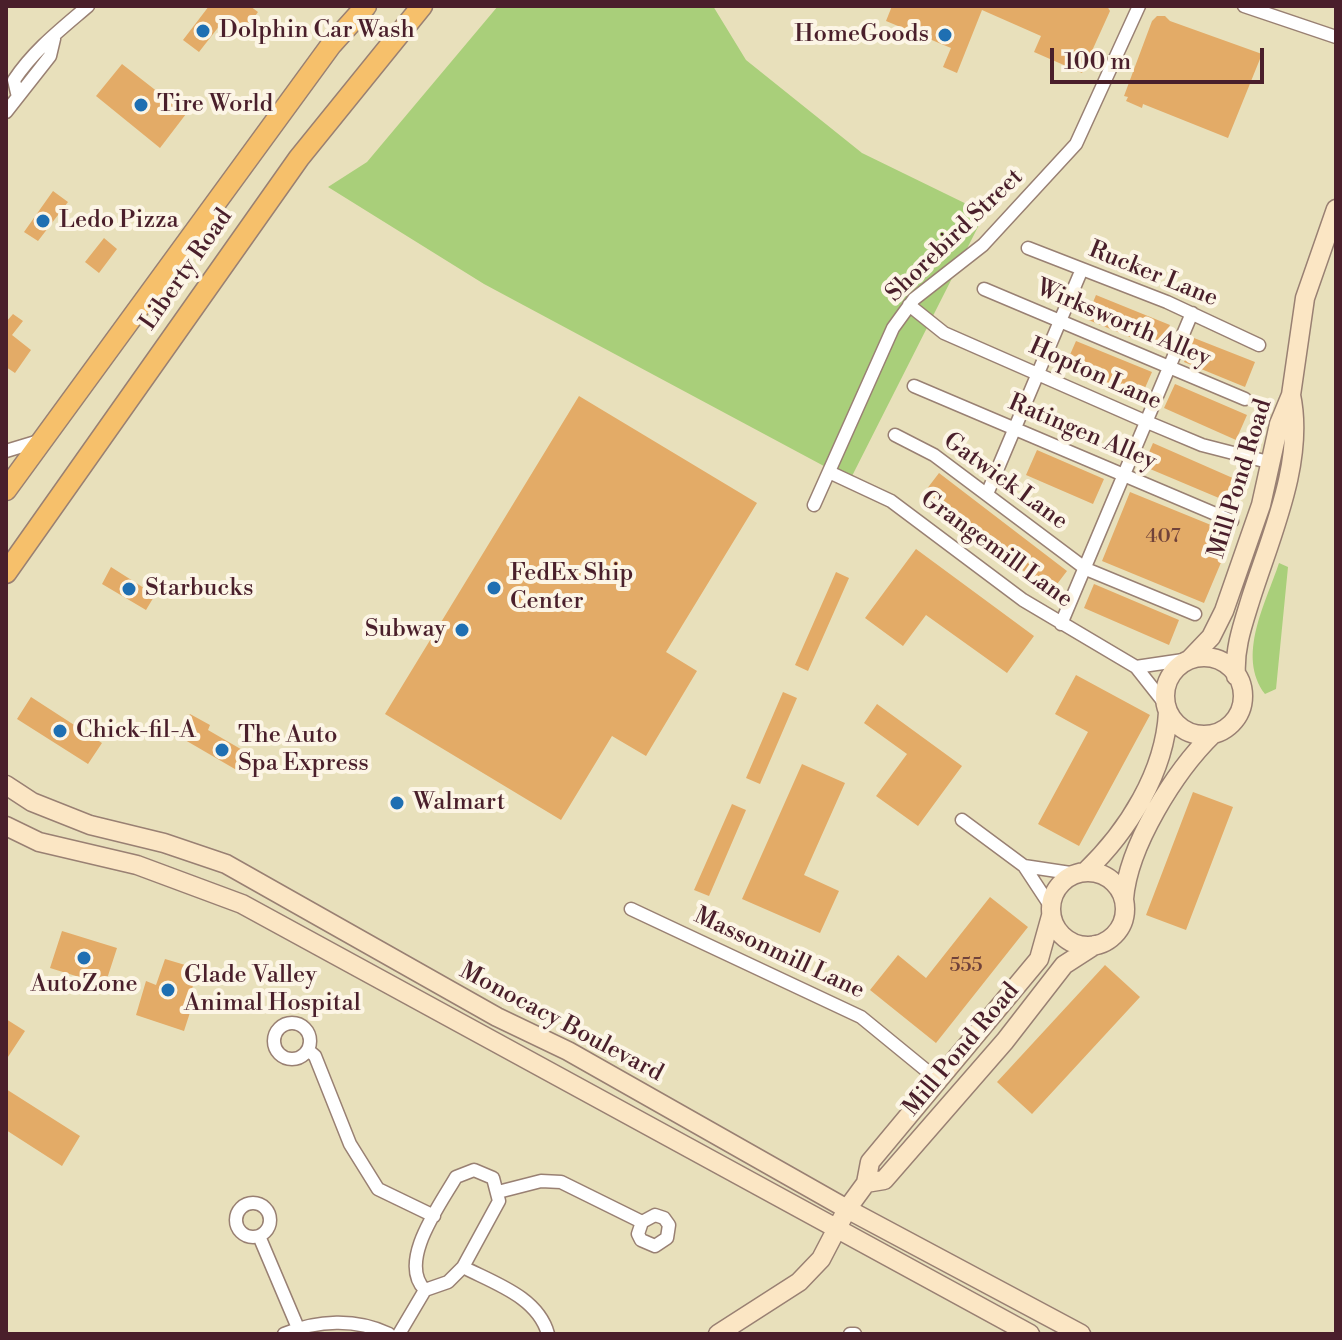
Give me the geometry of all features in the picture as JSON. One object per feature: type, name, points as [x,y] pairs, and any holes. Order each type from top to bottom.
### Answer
[{"type":"main road","points":[[331,45],[335,22],[348,6]]},
{"type":"main road","name":"Liberty Road","points":[[6,490],[331,45],[366,6]]},
{"type":"main road","name":"Liberty Road","points":[[6,573],[299,158],[422,6]]},
{"type":"street","points":[[6,112],[17,93],[27,89],[50,56],[54,39],[88,6]]},
{"type":"street","name":"Shorebird Street","points":[[814,505],[893,328],[909,305],[983,245],[1076,144],[1139,6]]},
{"type":"street","points":[[1244,6],[1336,37]]},
{"type":"street","name":"Mill Pond Road","points":[[718,1334],[799,1282],[821,1259],[847,1209],[866,1183],[870,1162],[1039,959],[1060,884],[1081,873],[1122,831],[1155,770],[1166,740],[1167,681],[1173,671],[1211,637],[1224,611],[1272,463],[1279,424],[1291,395],[1305,298],[1336,209]]},
{"type":"street","name":"Rucker Lane","points":[[1028,248],[1192,313],[1259,345]]},
{"type":"street","points":[[987,494],[1082,269]]},
{"type":"street","name":"Wirksworth Alley","points":[[984,289],[1245,399]]},
{"type":"street","name":"Hopton Lane","points":[[909,305],[944,333],[1147,422],[1202,445],[1272,463]]},
{"type":"street","points":[[1061,624],[1192,313]]},
{"type":"street","name":"Ratingen Alley","points":[[914,386],[1232,521]]},
{"type":"street","name":"Mill Pond Road","points":[[866,1183],[884,1180],[1005,1041],[1064,965],[1114,935],[1121,927],[1126,878],[1150,826],[1185,765],[1213,734],[1232,723],[1238,714],[1243,694],[1236,676],[1237,644],[1280,507],[1293,451],[1297,422],[1291,395]]},
{"type":"street","name":"Gatwick Lane","points":[[895,435],[934,455],[1086,569],[1195,614]]},
{"type":"street","points":[[6,451],[42,440]]},
{"type":"street","name":"Grangemill Lane","points":[[829,472],[891,501],[1061,624],[1136,667]]},
{"type":"street","points":[[1213,734],[1192,733],[1174,721],[1136,667],[1190,659],[1218,659],[1236,676]]},
{"type":"street","name":"Monocacy Boulevard","points":[[6,785],[32,802],[90,825],[164,843],[226,864],[497,1017],[568,1051],[847,1209],[1081,1334]]},
{"type":"street","points":[[962,820],[1024,866],[1062,936],[1083,946],[1095,945]]},
{"type":"street","name":"Monocacy Boulevard","points":[[6,826],[39,842],[137,865],[242,904],[1030,1334]]},
{"type":"street","points":[[1024,866],[1110,879],[1124,899]]},
{"type":"street","name":"Massonmill Lane","points":[[631,909],[861,1017],[938,1080]]},
{"type":"street","points":[[308,1050],[315,1056],[350,1144],[378,1189],[434,1216]]},
{"type":"street","points":[[399,1334],[425,1290],[448,1282],[463,1267],[494,1215],[498,1192],[493,1178],[485,1172],[463,1172],[434,1216],[413,1265],[416,1277],[425,1290]]},
{"type":"street","points":[[498,1192],[541,1181],[561,1182],[642,1222]]},
{"type":"street","points":[[259,1236],[298,1328]]},
{"type":"street","points":[[463,1267],[526,1301],[545,1322],[548,1334]]},
{"type":"street","points":[[284,1334],[298,1328],[354,1323],[389,1334]]},
{"type":"green space","points":[[498,6],[713,6],[746,60],[862,153],[985,213],[850,480],[484,284],[328,187],[367,162]]},
{"type":"green space","points":[[1279,563],[1288,567],[1276,689],[1265,694],[1253,663],[1253,646],[1261,612]]},
{"type":"building","name":"Dolphin Car Wash","points":[[209,6],[250,6],[258,12],[242,34],[224,20],[199,52],[183,40]]},
{"type":"building","points":[[892,6],[1107,6],[1110,11],[1082,73],[1034,52],[1041,36],[982,10],[957,73],[943,67],[951,48],[886,21]]},
{"type":"building","points":[[1157,16],[1165,16],[1170,21],[1262,54],[1228,138],[1143,104],[1142,108],[1126,101],[1128,97],[1124,96],[1152,21]]},
{"type":"building","name":"Tire World","points":[[122,64],[186,114],[160,148],[96,96]]},
{"type":"building","name":"Ledo Pizza","points":[[53,191],[68,202],[38,241],[24,232]]},
{"type":"building","points":[[104,238],[117,249],[99,273],[85,262]]},
{"type":"building","points":[[1096,295],[1170,325],[1159,349],[1086,319]]},
{"type":"building","points":[[13,314],[23,321],[12,335],[31,350],[15,373],[6,367],[6,322]]},
{"type":"building","points":[[1194,338],[1255,362],[1245,387],[1184,362]]},
{"type":"building","points":[[1076,341],[1152,372],[1141,397],[1065,366]]},
{"type":"building","points":[[1175,384],[1247,415],[1236,440],[1164,408]]},
{"type":"building","points":[[579,396],[757,503],[666,652],[697,671],[646,756],[612,736],[561,820],[385,714]]},
{"type":"building","points":[[1153,443],[1235,479],[1226,501],[1143,466]]},
{"type":"building","points":[[1037,450],[1104,479],[1093,504],[1026,475]]},
{"type":"building","points":[[939,473],[1067,571],[1051,592],[923,494]]},
{"type":"building","points":[[1130,492],[1233,534],[1204,603],[1102,561]]},
{"type":"building","points":[[916,549],[1034,636],[1007,673],[926,615],[903,646],[865,618]]},
{"type":"building","name":"Starbucks","points":[[111,567],[155,595],[146,610],[102,584]]},
{"type":"building","points":[[836,572],[849,578],[808,671],[795,665]]},
{"type":"building","points":[[1094,584],[1179,620],[1169,645],[1084,608]]},
{"type":"building","points":[[1076,675],[1150,715],[1079,846],[1038,824],[1088,732],[1055,714]]},
{"type":"building","points":[[783,692],[797,698],[760,784],[746,778]]},
{"type":"building","name":"Chick-fil-A","points":[[31,697],[102,743],[88,764],[17,719]]},
{"type":"building","points":[[877,704],[962,766],[918,826],[876,796],[907,754],[864,723]]},
{"type":"building","name":"The Auto Spa Express","points":[[190,714],[210,725],[208,730],[251,755],[240,772],[185,740],[192,729],[184,725]]},
{"type":"building","points":[[802,764],[845,783],[804,875],[839,891],[820,933],[742,899]]},
{"type":"building","points":[[1193,792],[1233,807],[1186,930],[1146,915]]},
{"type":"building","points":[[732,804],[746,810],[709,896],[694,890]]},
{"type":"building","points":[[990,897],[1028,927],[936,1043],[870,990],[898,955],[926,978]]},
{"type":"building","name":"AutoZone","points":[[62,931],[117,948],[105,985],[50,968]]},
{"type":"building","name":"Glade Valley Animal Hospital","points":[[165,959],[192,967],[188,980],[194,982],[190,996],[195,997],[184,1031],[136,1015],[146,981],[156,985]]},
{"type":"building","points":[[1105,965],[1140,997],[1032,1114],[997,1082]]},
{"type":"building","points":[[6,1019],[25,1031],[6,1060]]},
{"type":"building","points":[[6,1089],[80,1136],[62,1166],[6,1130]]},
{"type":"place","name":"Dolphin Car Wash","points":[[203,31]]},
{"type":"place","name":"HomeGoods","points":[[945,35]]},
{"type":"place","name":"Tire World","points":[[141,105]]},
{"type":"place","name":"Ledo Pizza","points":[[43,221]]},
{"type":"place","name":"FedEx Ship Center","points":[[494,588]]},
{"type":"place","name":"Starbucks","points":[[129,589]]},
{"type":"place","name":"Subway","points":[[462,630]]},
{"type":"place","name":"Chick-fil-A","points":[[60,731]]},
{"type":"place","name":"The Auto Spa Express","points":[[222,750]]},
{"type":"place","name":"Walmart","points":[[397,803]]},
{"type":"place","name":"AutoZone","points":[[84,958]]},
{"type":"place","name":"Glade Valley Animal Hospital","points":[[168,990]]}]
